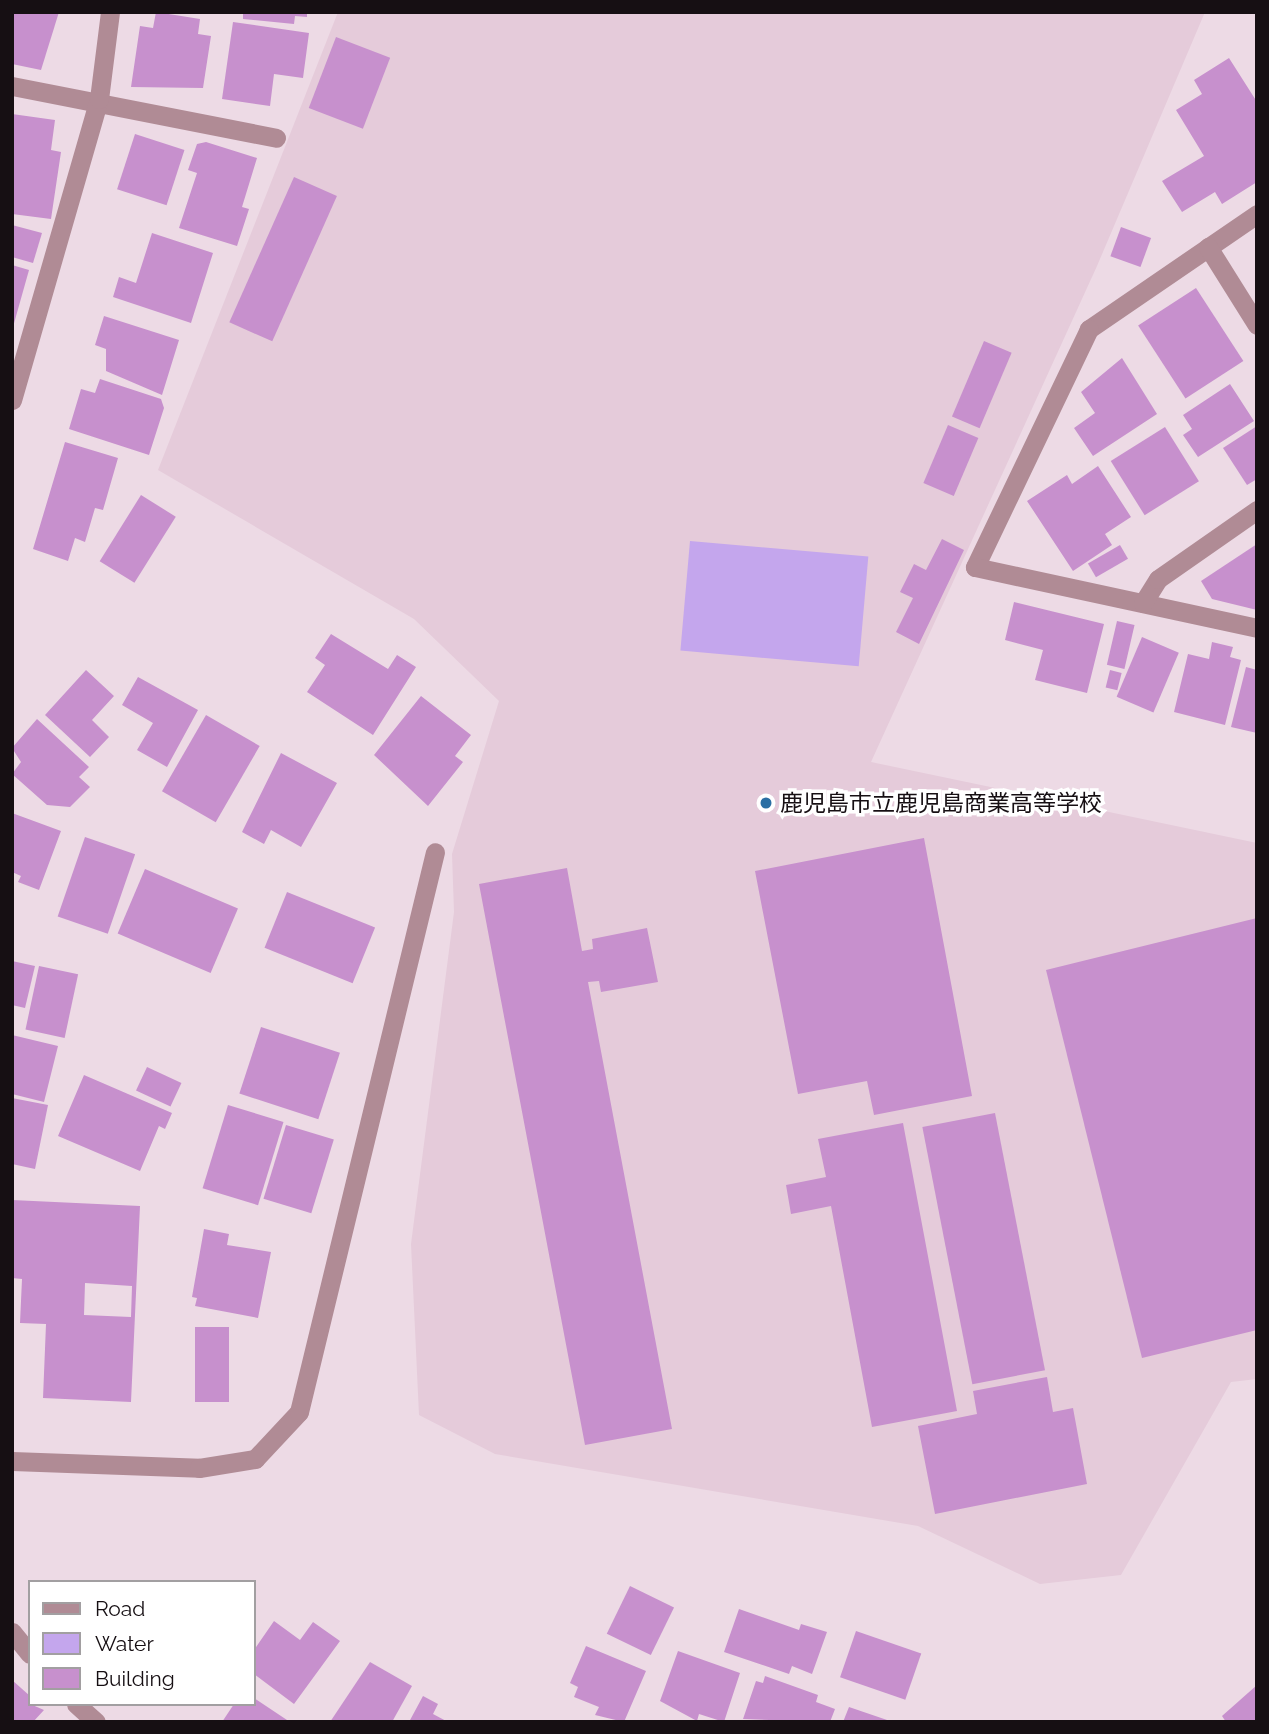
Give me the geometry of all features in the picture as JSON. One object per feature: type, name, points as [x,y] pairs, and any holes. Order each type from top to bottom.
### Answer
[{"type":"street","points":[[12,400],[99,99],[110,12]]},
{"type":"street","points":[[12,86],[99,99],[276,138]]},
{"type":"street","points":[[1257,214],[1089,329],[975,567],[1257,628]]},
{"type":"street","points":[[1208,247],[1257,325]]},
{"type":"street","points":[[1143,603],[1158,579],[1257,510]]},
{"type":"street","points":[[12,1461],[199,1468],[255,1460],[299,1412],[435,852]]},
{"type":"street","points":[[12,1632],[28,1652]]},
{"type":"street","points":[[78,1706],[96,1722]]},
{"type":"shaded area","name":"鹿児島市立鹿児島商業高等学校","points":[[338,12],[1205,12],[1097,266],[871,762],[1257,843],[1257,1379],[1231,1382],[1121,1575],[1040,1584],[918,1526],[495,1454],[419,1415],[411,1244],[454,912],[452,854],[499,701],[414,619],[158,470]]},
{"type":"water","points":[[690,541],[868,557],[859,666],[680,651]]},
{"type":"building","points":[[12,12],[59,12],[41,70],[12,64]]},
{"type":"building","points":[[156,12],[200,19],[198,34],[211,36],[203,88],[131,87],[140,26],[153,28]]},
{"type":"building","points":[[243,12],[307,12],[307,17],[295,16],[294,24],[243,19]]},
{"type":"building","points":[[233,22],[309,33],[303,78],[274,74],[270,106],[222,99]]},
{"type":"building","points":[[336,37],[390,58],[363,129],[309,108]]},
{"type":"building","points":[[1229,58],[1257,102],[1257,182],[1222,204],[1215,192],[1182,212],[1162,181],[1204,156],[1176,110],[1202,94],[1194,80]]},
{"type":"building","points":[[12,114],[55,120],[51,150],[61,152],[51,219],[12,214]]},
{"type":"building","points":[[135,134],[184,150],[167,205],[117,189]]},
{"type":"building","points":[[206,142],[257,158],[242,207],[249,209],[237,246],[179,228],[197,173],[188,170],[197,144]]},
{"type":"building","points":[[294,177],[337,196],[272,341],[229,322]]},
{"type":"building","points":[[12,225],[42,233],[33,263],[12,257]]},
{"type":"building","points":[[1121,227],[1151,238],[1140,267],[1110,256]]},
{"type":"building","points":[[152,233],[213,253],[191,323],[113,297],[119,277],[136,283]]},
{"type":"building","points":[[12,265],[29,270],[13,327],[12,327]]},
{"type":"building","points":[[1196,288],[1243,361],[1186,399],[1138,326]]},
{"type":"building","points":[[104,316],[179,340],[162,395],[106,371],[106,349],[95,345]]},
{"type":"building","points":[[984,341],[1012,353],[980,428],[952,416]]},
{"type":"building","points":[[1122,358],[1157,414],[1093,456],[1074,428],[1095,413],[1081,392]]},
{"type":"building","points":[[100,379],[161,399],[164,408],[149,455],[69,429],[81,389],[95,393]]},
{"type":"building","points":[[1230,384],[1254,421],[1198,457],[1183,435],[1192,429],[1183,415]]},
{"type":"building","points":[[948,425],[978,438],[954,496],[923,483]]},
{"type":"building","points":[[1257,426],[1257,479],[1247,485],[1223,448]]},
{"type":"building","points":[[1165,427],[1199,481],[1145,515],[1111,461]]},
{"type":"building","points":[[65,442],[118,458],[103,510],[95,508],[85,542],[75,538],[68,561],[33,549]]},
{"type":"building","points":[[1098,466],[1131,517],[1105,534],[1112,545],[1073,571],[1027,501],[1067,475],[1072,484]]},
{"type":"building","points":[[141,495],[176,517],[134,583],[100,561]]},
{"type":"building","points":[[942,539],[964,550],[919,644],[896,632],[913,598],[900,592],[914,564],[926,570]]},
{"type":"building","points":[[1257,544],[1257,610],[1212,599],[1201,581]]},
{"type":"building","points":[[1120,545],[1128,559],[1096,577],[1088,564]]},
{"type":"building","points":[[1014,602],[1104,624],[1087,693],[1035,680],[1043,650],[1005,640]]},
{"type":"building","points":[[1117,621],[1135,625],[1124,669],[1107,665]]},
{"type":"building","points":[[331,634],[388,669],[397,655],[416,667],[373,735],[307,692],[325,665],[315,658]]},
{"type":"building","points":[[1142,637],[1179,653],[1153,712],[1117,697]]},
{"type":"building","points":[[1212,642],[1233,647],[1230,657],[1241,660],[1225,725],[1174,712],[1188,654],[1209,659]]},
{"type":"building","points":[[1246,667],[1257,670],[1257,733],[1231,727]]},
{"type":"building","points":[[86,670],[114,696],[92,720],[109,737],[90,757],[45,715]]},
{"type":"building","points":[[1110,670],[1122,673],[1117,690],[1106,687]]},
{"type":"building","points":[[138,677],[198,710],[167,767],[137,750],[153,723],[122,705]]},
{"type":"building","points":[[421,696],[471,735],[455,756],[463,762],[428,806],[374,755]]},
{"type":"building","points":[[206,715],[260,746],[216,822],[162,791]]},
{"type":"building","points":[[37,719],[89,767],[79,777],[90,787],[70,807],[47,805],[12,774],[21,762],[12,748]]},
{"type":"building","points":[[281,753],[337,783],[301,847],[271,830],[264,844],[242,832]]},
{"type":"building","points":[[12,813],[61,831],[39,890],[18,882],[21,876],[12,872]]},
{"type":"building","points":[[85,837],[135,854],[108,934],[58,916]]},
{"type":"building","points":[[924,838],[972,1096],[874,1115],[867,1081],[798,1094],[755,871]]},
{"type":"building","points":[[567,868],[582,951],[593,949],[592,939],[647,928],[658,982],[601,992],[599,981],[588,982],[672,1429],[585,1445],[479,884]]},
{"type":"building","points":[[145,869],[238,908],[211,973],[118,933]]},
{"type":"building","points":[[287,892],[375,928],[353,983],[265,948]]},
{"type":"building","points":[[1257,918],[1257,1330],[1142,1358],[1046,970]]},
{"type":"building","points":[[12,961],[35,966],[25,1008],[12,1005]]},
{"type":"building","points":[[39,966],[78,974],[65,1038],[25,1030]]},
{"type":"building","points":[[261,1027],[340,1053],[318,1119],[239,1094]]},
{"type":"building","points":[[12,1035],[58,1046],[44,1102],[12,1094]]},
{"type":"building","points":[[147,1067],[181,1083],[170,1107],[136,1091]]},
{"type":"building","points":[[84,1075],[172,1113],[165,1129],[159,1126],[140,1171],[58,1136]]},
{"type":"building","points":[[12,1098],[48,1105],[35,1169],[12,1164]]},
{"type":"building","points":[[228,1105],[283,1122],[258,1205],[203,1188]]},
{"type":"building","points":[[995,1113],[1045,1370],[972,1384],[922,1127]]},
{"type":"building","points":[[903,1123],[957,1411],[872,1427],[831,1206],[791,1214],[786,1185],[826,1177],[818,1139]]},
{"type":"building","points":[[286,1125],[334,1140],[311,1213],[263,1199]]},
{"type":"building","points":[[12,1200],[140,1206],[131,1402],[43,1398],[46,1324],[20,1323],[22,1279],[12,1278]],"holes":[[[85,1283],[132,1286],[131,1317],[84,1315]]]},
{"type":"building","points":[[204,1229],[229,1234],[227,1245],[271,1252],[258,1318],[195,1306],[197,1298],[192,1297]]},
{"type":"building","points":[[195,1327],[229,1327],[229,1402],[195,1402]]},
{"type":"building","points":[[1047,1377],[1053,1412],[1073,1408],[1087,1484],[935,1514],[918,1426],[977,1414],[973,1391]]},
{"type":"building","points":[[630,1586],[674,1607],[651,1655],[607,1634]]},
{"type":"building","points":[[739,1609],[799,1630],[801,1624],[827,1632],[812,1674],[792,1666],[789,1674],[724,1652]]},
{"type":"building","points":[[274,1621],[300,1640],[313,1622],[340,1641],[294,1704],[256,1676],[256,1647]]},
{"type":"building","points":[[856,1631],[921,1653],[905,1700],[840,1677]]},
{"type":"building","points":[[586,1646],[646,1671],[624,1722],[595,1715],[599,1707],[574,1697],[578,1687],[570,1683]]},
{"type":"building","points":[[678,1651],[740,1673],[724,1722],[699,1714],[697,1721],[660,1701]]},
{"type":"building","points":[[370,1662],[412,1686],[392,1722],[330,1722]]},
{"type":"building","points":[[765,1676],[818,1695],[816,1702],[835,1709],[830,1722],[743,1719],[756,1681],[763,1683]]},
{"type":"building","points":[[12,1680],[28,1694],[28,1706],[44,1710],[33,1722],[12,1722]]},
{"type":"building","points":[[1257,1685],[1257,1722],[1226,1722],[1222,1716]]},
{"type":"building","points":[[423,1696],[438,1704],[433,1714],[448,1722],[409,1722]]},
{"type":"building","points":[[256,1699],[290,1722],[222,1722],[233,1706],[256,1706]]},
{"type":"building","points":[[849,1707],[890,1721],[890,1722],[843,1722]]},
{"type":"place","name":"鹿児島市立鹿児島商業高等学校","points":[[766,803]]}]
